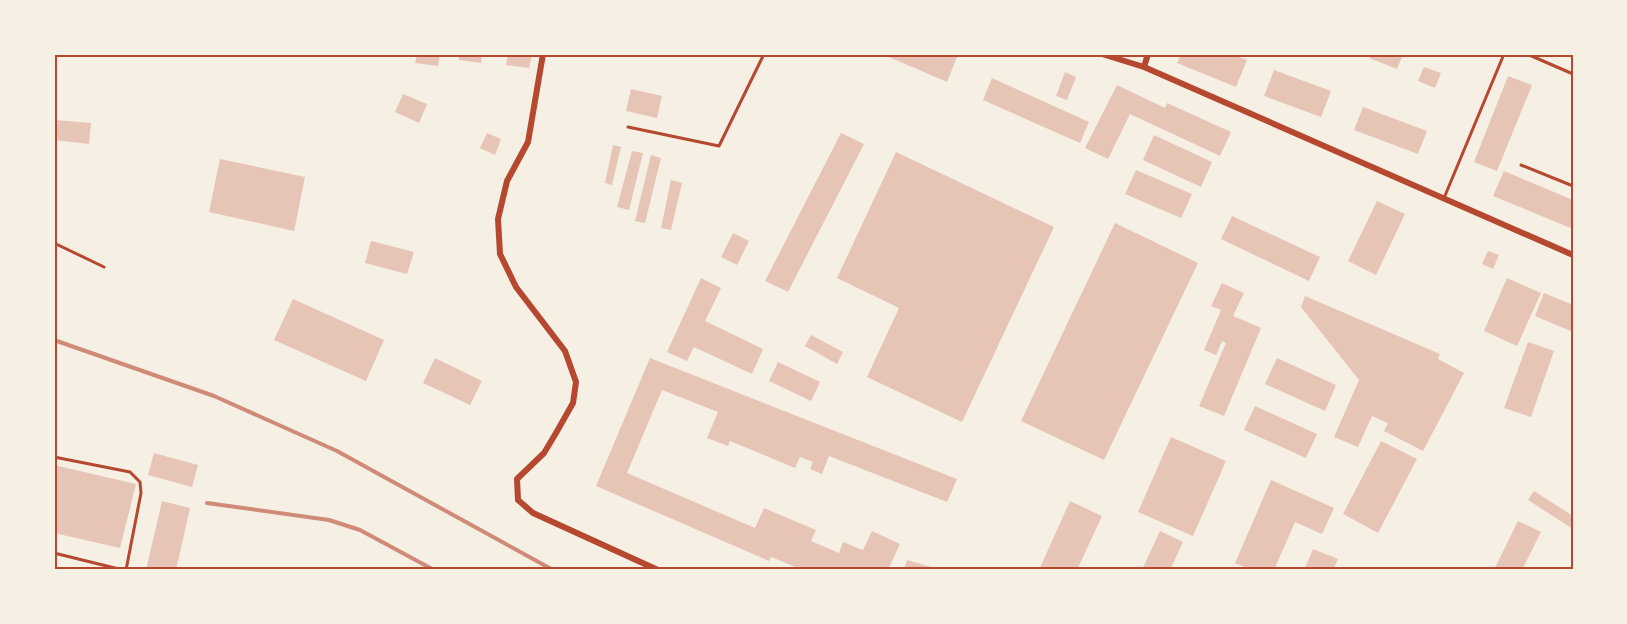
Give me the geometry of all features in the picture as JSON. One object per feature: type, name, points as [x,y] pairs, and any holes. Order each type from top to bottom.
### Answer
[{"type":"street","points":[[543,54],[528,142],[507,181],[498,219],[500,254],[516,287],[565,351],[576,382],[573,403],[544,453],[517,479],[518,500],[533,513],[658,570]]},
{"type":"street","points":[[1102,54],[1144,67],[1573,255]]},
{"type":"street","points":[[1144,67],[1148,54]]},
{"type":"lane","points":[[628,127],[719,146],[764,54]]},
{"type":"lane","points":[[1444,198],[1504,54]]},
{"type":"lane","points":[[1527,54],[1573,74]]},
{"type":"lane","points":[[1521,165],[1573,186]]},
{"type":"lane","points":[[54,243],[104,267]]},
{"type":"lane","points":[[54,457],[130,472],[140,482],[141,494],[124,570],[54,554]]},
{"type":"building","points":[[417,54],[440,54],[438,66],[415,63]]},
{"type":"building","points":[[459,54],[482,54],[481,63],[459,60]]},
{"type":"building","points":[[508,54],[532,54],[529,68],[506,65]]},
{"type":"building","points":[[882,54],[951,54],[957,57],[947,82]]},
{"type":"building","points":[[1181,54],[1231,54],[1247,60],[1236,87],[1177,63]]},
{"type":"building","points":[[1371,54],[1394,54],[1402,57],[1397,69],[1369,58]]},
{"type":"building","points":[[1424,67],[1441,73],[1435,88],[1418,81]]},
{"type":"building","points":[[1274,70],[1331,91],[1321,117],[1264,96]]},
{"type":"building","points":[[1065,72],[1076,77],[1067,100],[1056,96]]},
{"type":"building","points":[[1508,76],[1532,85],[1497,171],[1474,162]]},
{"type":"building","points":[[992,78],[1089,122],[1080,143],[983,100]]},
{"type":"building","points":[[1117,85],[1165,108],[1167,103],[1231,132],[1220,156],[1130,114],[1108,159],[1085,148]]},
{"type":"building","points":[[631,89],[662,96],[657,118],[626,111]]},
{"type":"building","points":[[403,94],[427,104],[419,123],[395,112]]},
{"type":"building","points":[[1363,107],[1427,131],[1418,154],[1354,130]]},
{"type":"building","points":[[54,120],[91,123],[89,144],[54,140]]},
{"type":"building","points":[[487,133],[501,139],[495,155],[480,148]]},
{"type":"building","points":[[841,133],[864,144],[788,292],[765,281]]},
{"type":"building","points":[[1154,135],[1212,162],[1201,187],[1143,160]]},
{"type":"building","points":[[613,145],[621,147],[612,185],[605,183]]},
{"type":"building","points":[[632,151],[643,153],[629,210],[617,207]]},
{"type":"building","points":[[896,152],[1054,227],[962,422],[867,377],[899,308],[837,278]]},
{"type":"building","points":[[651,155],[661,158],[645,223],[635,221]]},
{"type":"building","points":[[220,159],[305,177],[294,231],[209,212]]},
{"type":"building","points":[[1136,170],[1192,194],[1181,218],[1125,194]]},
{"type":"building","points":[[1504,171],[1573,200],[1573,229],[1493,196]]},
{"type":"building","points":[[671,180],[682,183],[671,230],[661,228]]},
{"type":"building","points":[[1377,201],[1405,214],[1376,275],[1348,261]]},
{"type":"building","points":[[1232,216],[1320,257],[1309,281],[1221,239]]},
{"type":"building","points":[[1115,223],[1198,263],[1104,460],[1021,421]]},
{"type":"building","points":[[733,233],[749,241],[737,265],[721,257]]},
{"type":"building","points":[[371,241],[414,252],[407,274],[365,263]]},
{"type":"building","points":[[1488,251],[1499,255],[1493,269],[1482,264]]},
{"type":"building","points":[[701,278],[721,288],[705,321],[763,349],[752,374],[694,347],[687,361],[667,352]]},
{"type":"building","points":[[1507,278],[1541,293],[1517,346],[1484,331]]},
{"type":"building","points":[[1222,283],[1244,293],[1233,316],[1261,328],[1224,416],[1199,406],[1226,343],[1222,341],[1216,355],[1204,350],[1221,310],[1211,306]]},
{"type":"building","points":[[1544,293],[1573,305],[1573,332],[1535,316]]},
{"type":"building","points":[[1305,296],[1440,354],[1438,359],[1464,373],[1423,451],[1384,431],[1388,423],[1372,416],[1358,447],[1334,437],[1359,380],[1301,307]]},
{"type":"building","points":[[293,299],[384,340],[366,381],[274,340]]},
{"type":"building","points":[[811,335],[843,352],[837,364],[805,346]]},
{"type":"building","points":[[1528,342],[1554,351],[1531,417],[1504,408]]},
{"type":"building","points":[[435,358],[482,381],[470,405],[423,383]]},
{"type":"building","points":[[650,358],[957,479],[947,502],[829,456],[822,474],[810,469],[813,462],[800,457],[795,468],[730,441],[728,446],[707,438],[718,412],[662,390],[627,473],[755,528],[764,508],[816,530],[811,541],[839,553],[843,542],[863,550],[872,531],[900,544],[888,570],[803,570],[771,557],[769,561],[596,486]]},
{"type":"building","points":[[1277,358],[1336,385],[1325,411],[1265,384]]},
{"type":"building","points":[[778,362],[820,382],[811,401],[769,381]]},
{"type":"building","points":[[1255,406],[1317,434],[1306,458],[1244,430]]},
{"type":"building","points":[[1171,437],[1226,461],[1193,536],[1138,512]]},
{"type":"building","points":[[1381,441],[1417,459],[1378,533],[1343,514]]},
{"type":"building","points":[[154,453],[198,465],[192,487],[148,475]]},
{"type":"building","points":[[54,465],[136,484],[120,548],[54,533]]},
{"type":"building","points":[[1271,480],[1334,508],[1322,534],[1295,522],[1274,570],[1251,570],[1235,563]]},
{"type":"building","points":[[1534,491],[1573,516],[1573,529],[1528,500]]},
{"type":"building","points":[[162,501],[190,508],[176,570],[146,570]]},
{"type":"building","points":[[1070,501],[1102,516],[1077,570],[1039,570]]},
{"type":"building","points":[[1518,521],[1541,532],[1522,570],[1494,570]]},
{"type":"building","points":[[1160,531],[1183,542],[1170,570],[1142,570]]},
{"type":"building","points":[[1313,549],[1338,559],[1333,570],[1304,570]]},
{"type":"building","points":[[907,560],[938,569],[938,570],[904,570]]},
{"type":"railway","points":[[54,340],[214,396],[337,451],[553,570]]},
{"type":"railway","points":[[207,503],[329,520],[360,530],[434,570]]}]
